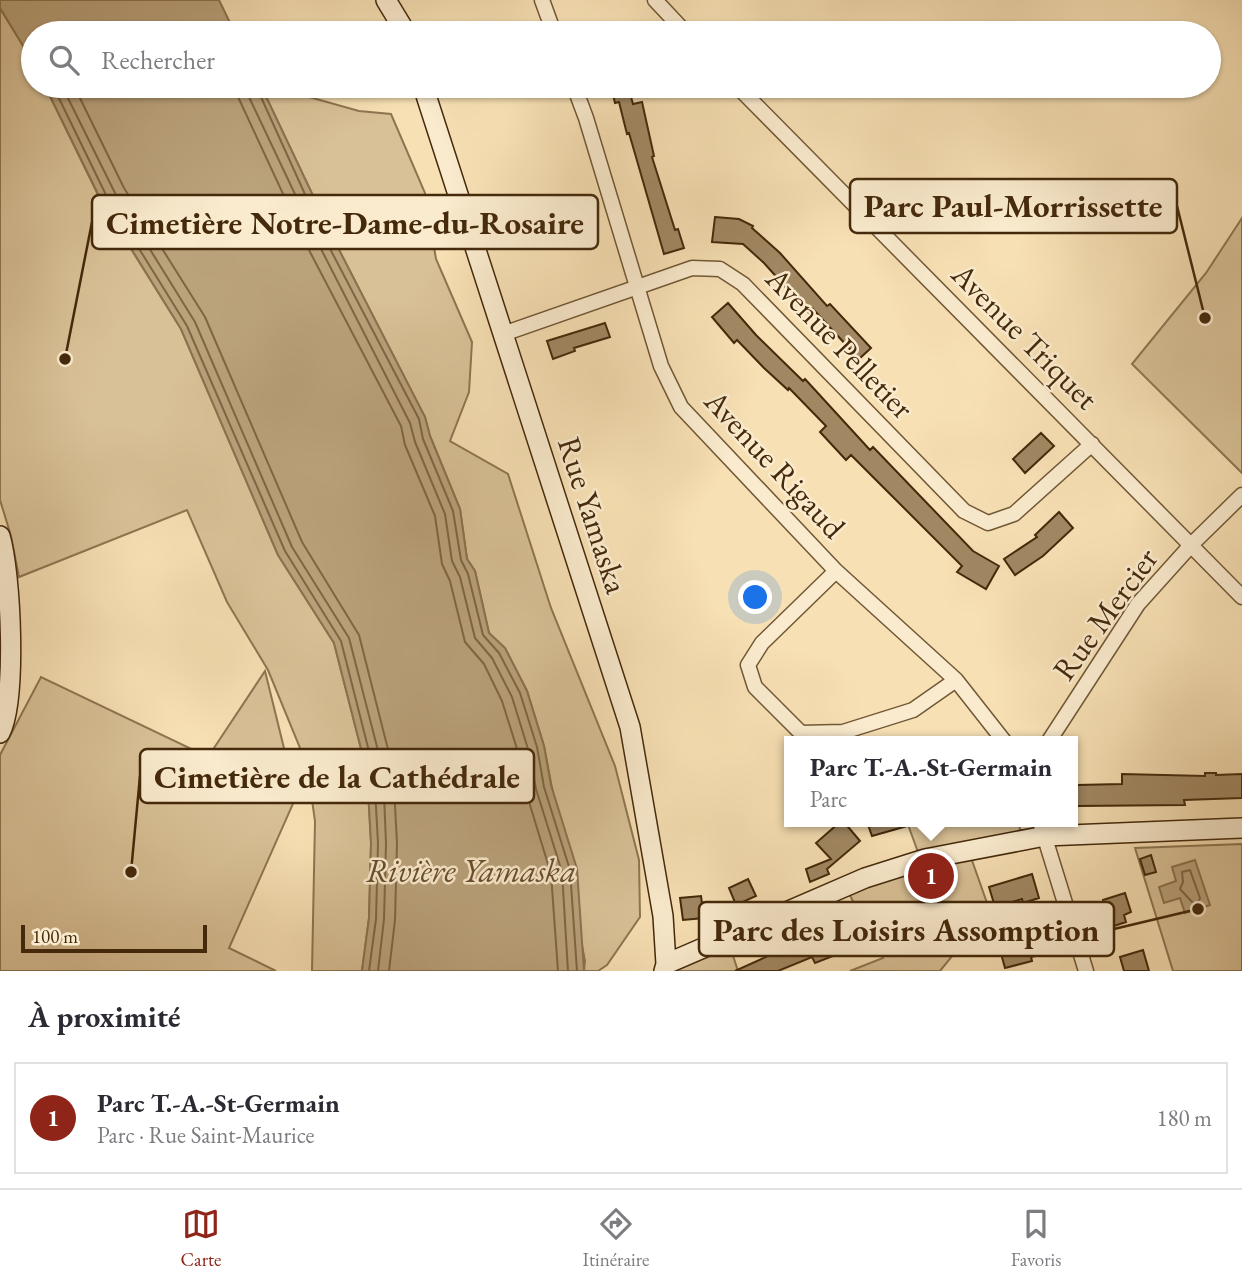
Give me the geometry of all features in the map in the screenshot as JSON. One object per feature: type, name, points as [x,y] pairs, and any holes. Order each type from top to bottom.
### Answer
[{"type":"street","points":[[387,0],[399,21]]},
{"type":"street","points":[[541,0],[549,21]]},
{"type":"street","points":[[655,0],[675,21]]},
{"type":"street","name":"Rue Yamaska","points":[[427,98],[630,727],[663,916],[665,967]]},
{"type":"street","name":"Avenue Rigaud","points":[[578,98],[662,366],[681,407],[836,571],[956,680],[1000,736]]},
{"type":"street","name":"Avenue Triquet","points":[[749,98],[1242,597]]},
{"type":"street","name":"Avenue Pelletier","points":[[503,334],[692,268],[720,269],[743,284],[964,511],[988,523],[1014,514],[1092,443]]},
{"type":"street","name":"Rue Mercier","points":[[1052,736],[1138,604],[1192,544],[1242,495]]},
{"type":"street","points":[[0,536],[4,549],[10,615],[10,676],[0,733]]},
{"type":"street","points":[[836,571],[762,643],[748,665],[755,687],[800,733],[843,732],[912,710],[956,680]]},
{"type":"street","points":[[665,967],[866,878],[925,859],[1042,829],[1242,828]]},
{"type":"street","points":[[1042,829],[1086,971]]},
{"type":"shaded area","points":[[0,8],[21,42],[21,98],[51,98],[101,201],[181,329],[278,555],[334,643],[367,772],[371,843],[369,918],[362,971],[312,971],[315,821],[307,765],[268,670],[227,602],[187,510],[19,577],[0,500]]},
{"type":"shaded area","points":[[267,98],[313,98],[359,111],[391,114],[425,193],[436,259],[472,342],[469,392],[450,441],[508,474],[551,608],[615,766],[639,860],[640,917],[607,965],[598,971],[584,971],[585,961],[544,746],[527,691],[505,648],[489,633],[475,571],[467,559],[460,509],[425,417],[334,240]]},
{"type":"shaded area","points":[[1242,218],[1242,473],[1132,364],[1206,273]]},
{"type":"shaded area","points":[[265,671],[296,797],[229,948],[276,971],[0,971],[0,755],[41,677],[208,757]]},
{"type":"shaded area","points":[[909,827],[1020,827],[1022,835],[968,849],[993,920],[957,950],[940,971],[850,971],[883,958],[846,888],[922,863]]},
{"type":"shaded area","points":[[1242,844],[1242,971],[1173,971],[1135,848]]},
{"type":"shaded area","points":[[727,937],[738,971],[665,971]]},
{"type":"water","points":[[0,0],[219,0],[229,21],[21,21],[21,42],[0,8]]},
{"type":"water","name":"Rivière Yamaska","points":[[51,98],[267,98],[334,240],[425,417],[460,509],[467,559],[475,571],[489,633],[505,648],[527,691],[544,746],[551,785],[577,869],[584,971],[362,971],[369,918],[371,843],[367,772],[334,643],[278,555],[181,329],[101,200]]},
{"type":"water","points":[[1195,860],[1210,905],[1185,913],[1180,898],[1164,903],[1159,887],[1176,881],[1172,867]]},
{"type":"building","points":[[614,98],[631,98],[633,104],[642,102],[654,156],[652,157],[675,230],[678,229],[684,248],[664,254],[619,102],[615,103]]},
{"type":"building","points":[[715,217],[739,219],[753,226],[827,306],[830,304],[871,348],[859,359],[813,309],[809,313],[743,244],[712,242]]},
{"type":"building","points":[[728,303],[756,335],[803,381],[805,379],[870,450],[873,447],[973,551],[999,566],[986,589],[957,572],[962,566],[851,455],[846,460],[820,432],[826,426],[789,388],[788,390],[764,368],[737,340],[734,343],[712,317]]},
{"type":"building","points":[[605,323],[610,337],[574,348],[575,351],[553,359],[547,341]]},
{"type":"building","points":[[1041,433],[1054,446],[1025,473],[1013,459]]},
{"type":"building","points":[[1059,512],[1073,528],[1043,556],[1015,575],[1004,559],[1037,537],[1035,535]]},
{"type":"building","points":[[1205,773],[1242,774],[1242,798],[1184,800],[1185,805],[1078,806],[1078,785],[1122,784],[1122,774],[1205,776]]},
{"type":"building","points":[[834,827],[848,827],[860,841],[827,869],[829,874],[810,882],[806,869],[831,859],[816,843]]},
{"type":"building","points":[[869,827],[904,827],[872,836]]},
{"type":"building","points":[[1151,855],[1156,872],[1145,875],[1140,859]]},
{"type":"building","points":[[1032,874],[1039,898],[1023,903],[1022,899],[995,907],[989,887]]},
{"type":"building","points":[[748,879],[756,896],[736,905],[729,888]]},
{"type":"building","points":[[1125,893],[1131,912],[1124,915],[1126,922],[1111,927],[1103,900]]},
{"type":"building","points":[[701,896],[704,918],[683,920],[680,898]]},
{"type":"building","points":[[856,916],[869,942],[815,963],[812,957],[778,971],[735,971]]},
{"type":"building","points":[[1051,923],[1057,951],[1031,957],[1032,961],[1005,968],[1000,950],[1019,945],[1017,938],[1034,932],[1033,927]]},
{"type":"building","points":[[1143,950],[1149,971],[1124,971],[1120,957]]},
{"type":"place","name":"Parc Paul-Morrissette","points":[[1205,318]]},
{"type":"place","name":"Cimetière Notre-Dame-du-Rosaire","points":[[65,359]]},
{"type":"place","name":"Cimetière de la Cathédrale","points":[[131,872]]},
{"type":"place","name":"Parc T.-A.-St-Germain","points":[[931,876]]},
{"type":"place","name":"Parc des Loisirs Assomption","points":[[1198,909]]}]
